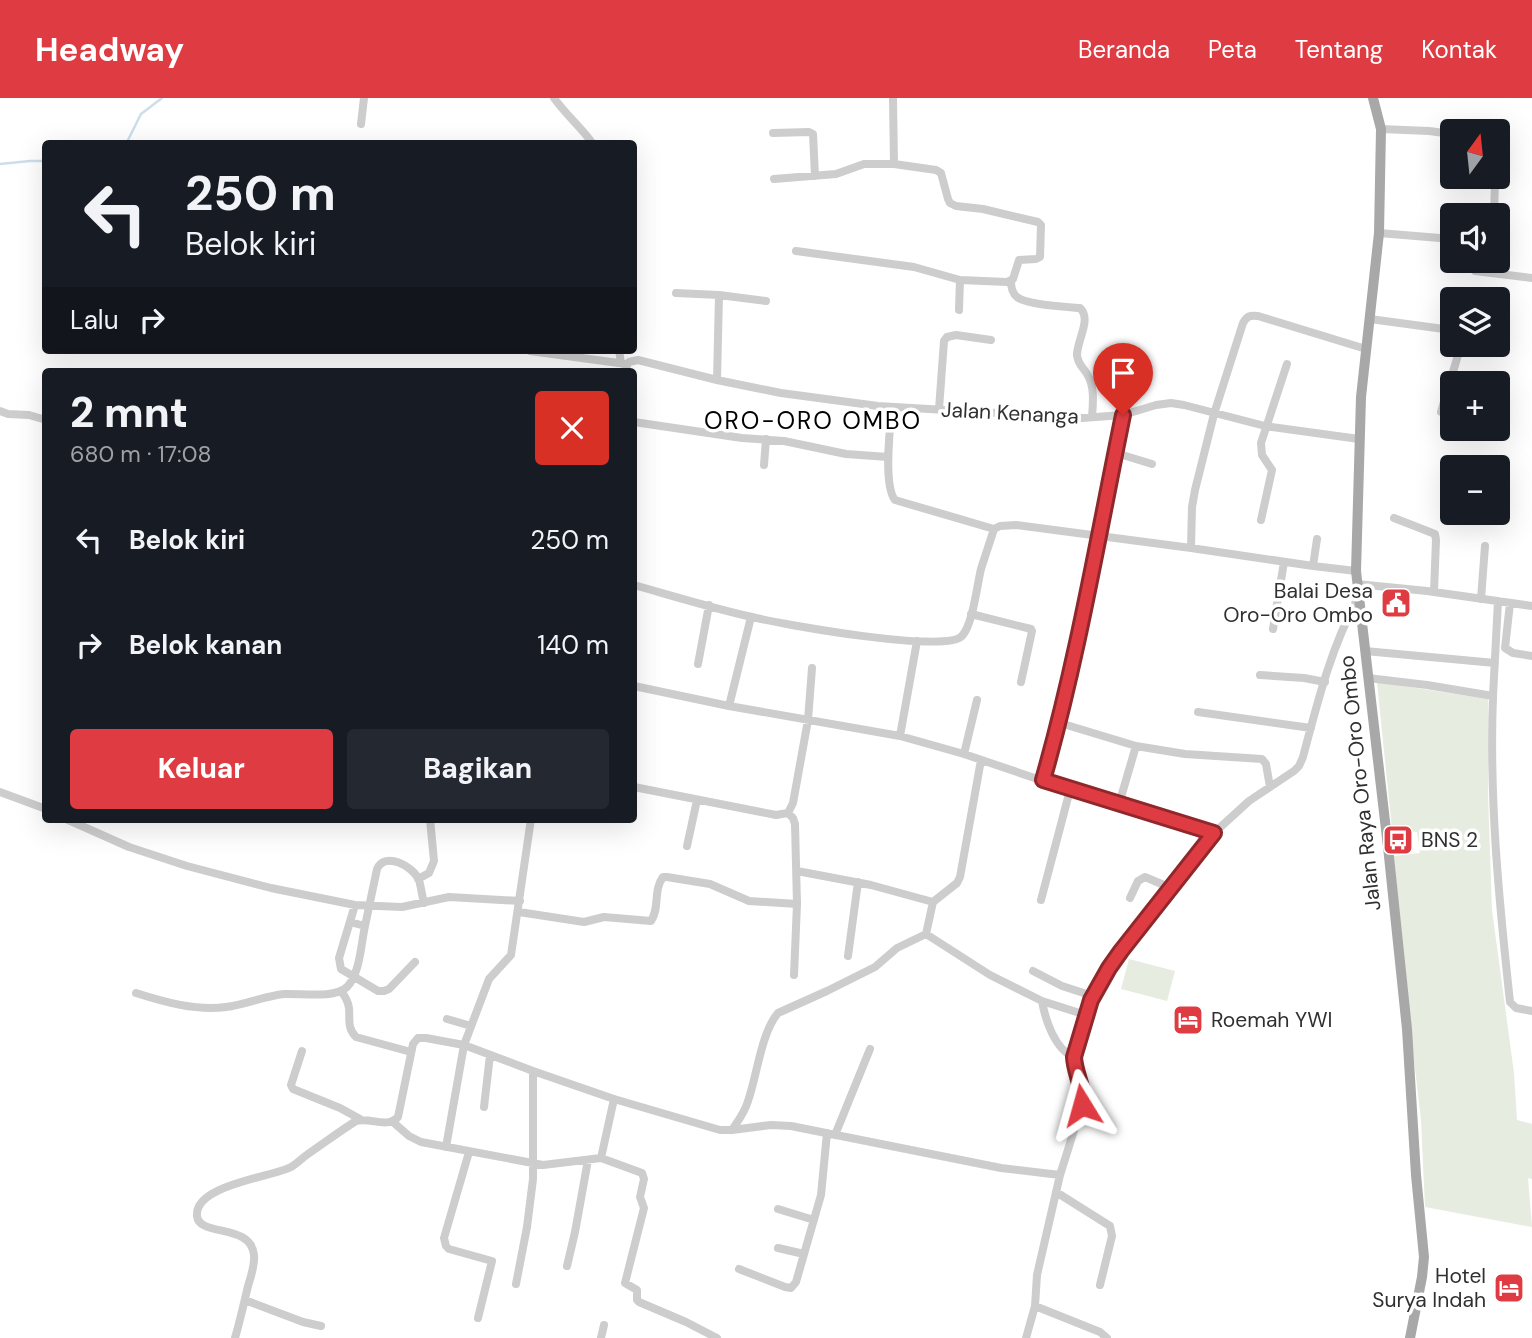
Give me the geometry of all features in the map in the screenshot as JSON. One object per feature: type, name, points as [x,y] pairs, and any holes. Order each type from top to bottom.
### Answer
[{"type":"main road","name":"Jalan Raya Oro-Oro Ombo","points":[[1373,98],[1381,130],[1379,233],[1359,439],[1356,570],[1407,1029],[1424,1257],[1410,1338]]},
{"type":"street","points":[[361,124],[364,98]]},
{"type":"street","points":[[554,98],[590,140]]},
{"type":"street","points":[[893,98],[894,164]]},
{"type":"street","points":[[1381,130],[1440,132]]},
{"type":"street","points":[[773,132],[813,134],[816,176]]},
{"type":"street","points":[[774,179],[836,174],[864,164],[894,164],[936,170],[940,173],[950,203],[1038,222],[1041,225],[1040,257],[1019,260],[1015,275],[1010,281],[1011,288],[1016,297],[1021,299],[1084,310],[1086,316],[1077,359],[1090,380],[1092,417]]},
{"type":"street","points":[[1379,233],[1440,238]]},
{"type":"street","points":[[796,251],[914,267],[960,280],[1010,281]]},
{"type":"street","points":[[1491,273],[1532,278]]},
{"type":"street","points":[[959,310],[960,280]]},
{"type":"street","points":[[676,293],[765,301]]},
{"type":"street","points":[[717,380],[719,295]]},
{"type":"street","points":[[1191,548],[1193,498],[1214,414],[1243,323],[1249,316],[1258,316],[1366,348]]},
{"type":"street","points":[[1370,319],[1440,328]]},
{"type":"street","points":[[939,409],[944,341],[947,337],[956,335],[991,340]]},
{"type":"street","name":"Jalan Kenanga","points":[[549,354],[624,366],[638,360],[781,393],[878,406],[1092,417],[1123,415],[1171,403],[1265,426],[1359,439]]},
{"type":"street","points":[[1261,520],[1272,470],[1262,455],[1261,443],[1287,364]]},
{"type":"street","points":[[1043,780],[1073,667],[1128,380]]},
{"type":"street","points":[[892,407],[888,457],[891,494],[895,500],[995,529]]},
{"type":"street","points":[[0,411],[42,419]]},
{"type":"street","points":[[637,422],[742,438],[784,441],[846,454],[888,457]]},
{"type":"street","points":[[764,465],[766,439]]},
{"type":"street","points":[[1116,453],[1152,464]]},
{"type":"street","points":[[1394,518],[1435,534],[1434,592]]},
{"type":"street","points":[[637,586],[751,617],[850,634],[940,642],[959,639],[965,633],[982,567],[995,529],[1000,526],[1016,525],[1356,570]]},
{"type":"street","points":[[1313,566],[1317,539]]},
{"type":"street","points":[[1481,599],[1485,546]]},
{"type":"street","points":[[1273,629],[1283,562]]},
{"type":"street","points":[[1357,584],[1532,606]]},
{"type":"street","points":[[1026,1338],[1035,1306],[1037,1275],[1059,1175],[1082,1105],[1083,1088],[1074,1057],[1093,996],[1121,951],[1214,833],[1249,801],[1299,766],[1344,626],[1359,598]]},
{"type":"street","points":[[1498,601],[1493,696],[1494,803],[1502,925],[1510,1002],[1516,1008],[1532,1011]]},
{"type":"street","points":[[1510,603],[1505,648],[1513,653],[1532,656]]},
{"type":"street","points":[[698,664],[709,605]]},
{"type":"street","points":[[971,614],[1031,629],[1021,682]]},
{"type":"street","points":[[729,706],[751,617]]},
{"type":"street","points":[[1344,626],[1362,629]]},
{"type":"street","points":[[900,737],[917,641]]},
{"type":"street","points":[[1365,651],[1495,663]]},
{"type":"street","points":[[788,813],[793,803],[808,720],[812,668]]},
{"type":"street","points":[[1260,675],[1325,682]]},
{"type":"street","points":[[1368,678],[1493,696]]},
{"type":"street","points":[[637,687],[900,737],[964,754],[1070,790],[1214,833]]},
{"type":"street","points":[[964,754],[977,701]]},
{"type":"street","points":[[1198,712],[1311,728]]},
{"type":"street","points":[[1060,723],[1136,746],[1185,754],[1262,759],[1266,764],[1270,787]]},
{"type":"street","points":[[1119,804],[1136,746]]},
{"type":"street","points":[[926,934],[933,902],[958,880],[981,760]]},
{"type":"street","points":[[637,788],[776,815],[788,813]]},
{"type":"street","points":[[1041,900],[1070,790]]},
{"type":"street","points":[[0,792],[42,808]]},
{"type":"street","points":[[687,846],[697,800]]},
{"type":"street","points":[[788,813],[795,824],[797,870],[794,975]]},
{"type":"street","points":[[75,823],[129,847],[187,866],[271,888],[355,905],[402,907],[449,897],[520,901]]},
{"type":"street","points":[[418,879],[429,873],[433,860],[430,823]]},
{"type":"street","points":[[446,1147],[464,1045],[489,979],[511,955],[530,823]]},
{"type":"street","points":[[136,993],[162,1002],[202,1007],[226,1007],[282,994],[333,994],[341,991],[355,977],[378,866],[382,862],[390,861],[411,868],[418,879],[424,903]]},
{"type":"street","points":[[797,870],[871,884],[933,902]]},
{"type":"street","points":[[519,912],[584,922],[604,917],[651,921],[655,916],[658,884],[663,877],[710,884],[749,901],[797,904]]},
{"type":"street","points":[[1130,898],[1138,881],[1144,877],[1171,888]]},
{"type":"street","points":[[848,956],[858,882]]},
{"type":"street","points":[[355,905],[339,958],[341,969],[378,991],[384,991],[415,962]]},
{"type":"street","points":[[350,922],[365,926]]},
{"type":"street","points":[[926,934],[990,975],[1042,1001],[1086,1015]]},
{"type":"street","points":[[732,1130],[745,1111],[766,1034],[778,1013],[875,967],[897,948],[926,934]]},
{"type":"street","points":[[1033,971],[1062,986],[1093,996]]},
{"type":"street","points":[[341,991],[349,1006],[349,1024],[356,1037],[411,1052]]},
{"type":"street","points":[[1042,1001],[1044,1017],[1054,1036],[1064,1052],[1074,1057]]},
{"type":"street","points":[[447,1019],[471,1026]]},
{"type":"street","points":[[302,1051],[291,1085],[293,1089],[360,1119],[389,1123],[398,1117],[413,1044],[421,1038],[464,1045],[614,1099],[720,1130],[771,1125],[791,1126],[1001,1168],[1059,1175]]},
{"type":"street","points":[[739,1269],[791,1288],[796,1282],[821,1195],[831,1134],[870,1049]]},
{"type":"street","points":[[484,1107],[490,1055]]},
{"type":"street","points":[[516,1284],[533,1179],[533,1071]]},
{"type":"street","points":[[601,1158],[614,1099]]},
{"type":"street","points":[[236,1338],[254,1260],[252,1247],[240,1236],[205,1227],[197,1218],[200,1207],[211,1194],[226,1187],[294,1166],[360,1119]]},
{"type":"street","points":[[393,1122],[415,1140],[469,1152],[552,1165],[601,1158],[642,1173],[644,1179],[639,1197],[644,1208],[625,1283],[638,1290],[639,1302],[717,1338]]},
{"type":"street","points":[[469,1152],[444,1238],[449,1249],[492,1261],[478,1318]]},
{"type":"street","points":[[567,1266],[588,1160]]},
{"type":"street","points":[[1056,1192],[1110,1226],[1112,1236],[1100,1285]]},
{"type":"street","points":[[778,1209],[814,1220]]},
{"type":"street","points":[[778,1248],[803,1254]]},
{"type":"street","points":[[245,1300],[321,1326]]},
{"type":"street","points":[[1035,1306],[1100,1332],[1107,1338]]},
{"type":"street","points":[[601,1338],[604,1325]]},
{"type":"shaded area","points":[[1377,682],[1488,699],[1492,910],[1514,1073],[1517,1120],[1532,1124],[1532,1179],[1528,1178],[1532,1227],[1425,1207],[1421,1120],[1394,856],[1420,853],[1417,832],[1392,829]]},
{"type":"shaded area","points":[[1129,959],[1175,971],[1167,1001],[1121,989]]},
{"type":"waterway","points":[[128,140],[141,114],[162,98]]},
{"type":"waterway","points":[[0,164],[42,161]]},
{"type":"place","name":"Balai Desa Oro-Oro Ombo","points":[[1396,603]]},
{"type":"place","name":"BNS 2","points":[[1398,840]]},
{"type":"place","name":"Roemah YWI","points":[[1188,1020]]},
{"type":"place","name":"Hotel Surya Indah","points":[[1509,1288]]},
{"type":"district","name":"ORO-ORO OMBO","points":[[813,420]]},
{"type":"route","points":[[1082,1105],[1083,1088],[1074,1057],[1091,1000],[1121,951],[1214,833],[1043,780],[1073,667],[1123,415]]}]
